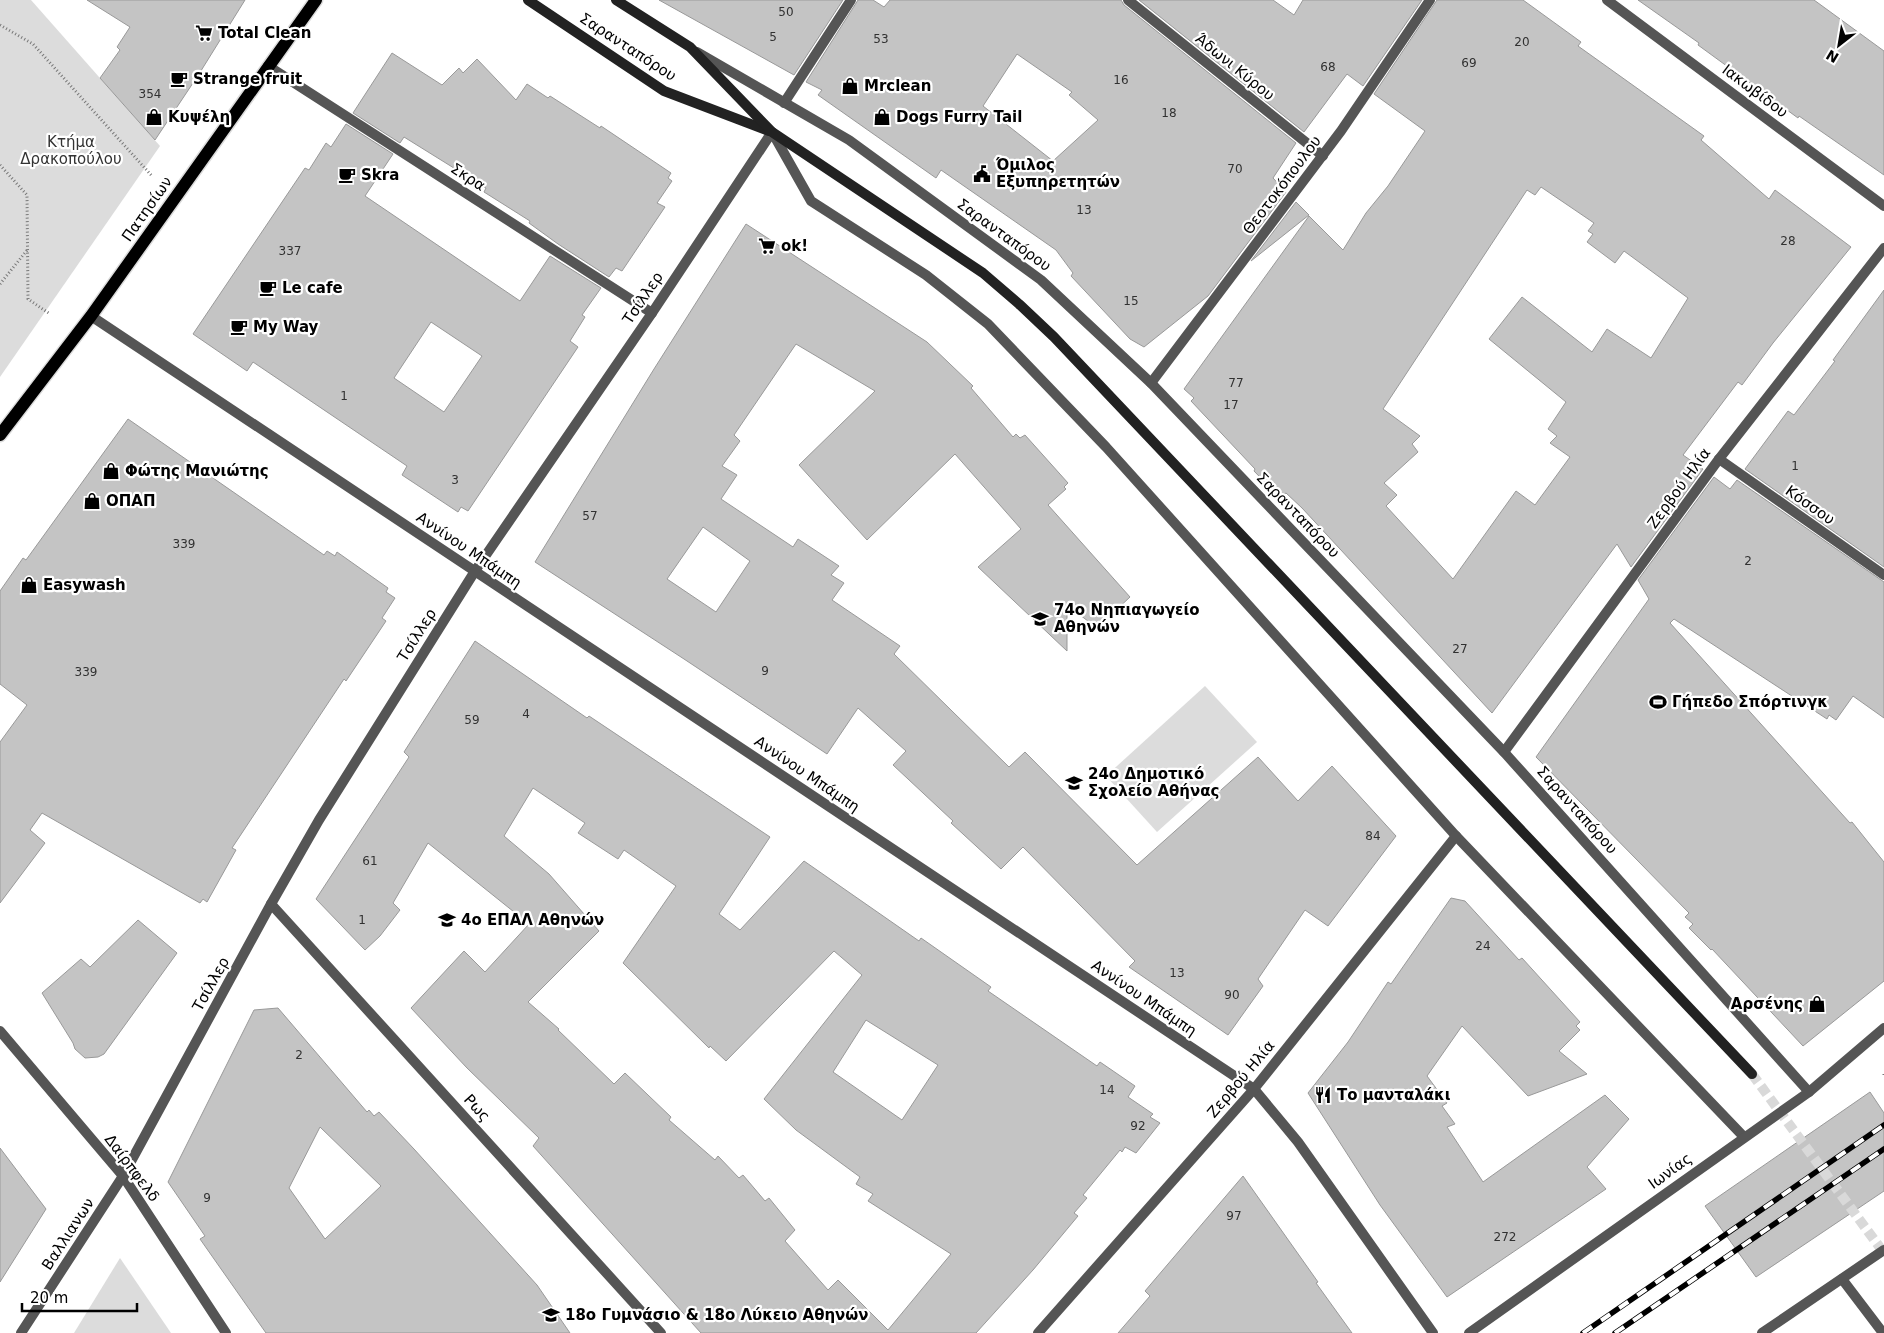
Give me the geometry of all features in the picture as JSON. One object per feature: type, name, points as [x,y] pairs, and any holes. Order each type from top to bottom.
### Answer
[{"type":"main road","name":"Πατησίων","points":[[0,435],[91,316],[316,0]]},
{"type":"street","name":"Σαρανταπόρου","points":[[528,0],[664,91],[772,132],[811,201],[926,275],[988,324],[1106,448],[1456,836],[1744,1137]]},
{"type":"street","name":"Σαρανταπόρου","points":[[616,0],[690,47],[849,140],[1041,280],[1151,384],[1504,752],[1809,1092]]},
{"type":"street","points":[[784,103],[851,0]]},
{"type":"street","name":"Άδωνι Κύρου","points":[[1128,0],[1323,156]]},
{"type":"street","name":"Θεοτοκόπουλου","points":[[1151,384],[1323,156],[1430,0]]},
{"type":"street","name":"Ιακωβίδου","points":[[1607,0],[1884,206]]},
{"type":"street","name":"Σαρανταπόρου","points":[[690,47],[772,132],[983,273],[1054,337],[1752,1074]]},
{"type":"street","name":"Σκρα","points":[[268,66],[652,313]]},
{"type":"street","name":"Τσίλλερ","points":[[123,1176],[271,904],[319,820],[475,571],[652,313],[772,132]]},
{"type":"street","name":"Ζερβού Ηλία","points":[[1504,752],[1719,459],[1884,248]]},
{"type":"street","name":"Αννίνου Μπάμπη","points":[[91,316],[1254,1089],[1298,1142],[1432,1333]]},
{"type":"street","name":"Κόσσου","points":[[1719,459],[1884,575]]},
{"type":"street","name":"Ζερβού Ηλία","points":[[1038,1333],[1254,1089],[1456,836]]},
{"type":"street","name":"Ρως","points":[[271,904],[661,1333]]},
{"type":"street","name":"Ιωνίας","points":[[1469,1333],[1809,1092],[1884,1028]]},
{"type":"street","name":"Δαίρπφελδ","points":[[0,1031],[123,1176],[226,1333]]},
{"type":"street","name":"Βαλλιανων","points":[[21,1333],[123,1176]]},
{"type":"street","points":[[1762,1333],[1884,1250]]},
{"type":"street","points":[[1842,1279],[1883,1333]]},
{"type":"path","points":[[0,25],[34,44],[152,176]]},
{"type":"path","points":[[0,164],[27,195],[28,299],[50,314]]},
{"type":"path","points":[[1,282],[28,248]]},
{"type":"green space","name":"Κτήμα Δρακοπούλου","points":[[0,0],[31,0],[160,146],[0,377]]},
{"type":"green space","points":[[1205,686],[1257,742],[1157,832],[1106,776]]},
{"type":"green space","points":[[120,1258],[171,1333],[74,1333]]},
{"type":"building","points":[[87,0],[245,0],[155,140],[100,78],[120,50],[117,47],[130,27]]},
{"type":"building","points":[[659,0],[843,0],[794,75]]},
{"type":"building","points":[[858,0],[873,0],[884,7],[890,0],[1121,0],[1124,5],[1296,143],[1273,178],[1286,192],[1208,296],[1144,347],[1130,339],[1071,276],[1073,273],[1056,250],[941,170],[936,178],[818,95],[822,90],[806,82]],"holes":[[[1017,54],[1072,92],[1069,95],[1098,120],[1053,161],[983,106]]]},
{"type":"building","points":[[1139,0],[1273,0],[1294,15],[1303,0],[1422,0],[1363,86],[1347,74],[1304,132]]},
{"type":"building","points":[[1437,0],[1523,0],[1581,42],[1578,46],[1704,136],[1701,140],[1769,199],[1775,190],[1851,247],[1773,343],[1742,385],[1738,382],[1683,455],[1703,469],[1631,567],[1617,544],[1492,713],[1302,508],[1286,493],[1279,497],[1254,471],[1255,469],[1191,401],[1194,398],[1184,389],[1309,216],[1343,250],[1366,213],[1388,186],[1425,131],[1374,94]],"holes":[[[1541,187],[1594,223],[1588,231],[1593,234],[1587,242],[1615,263],[1624,251],[1688,298],[1651,358],[1607,329],[1592,352],[1522,297],[1489,339],[1566,402],[1548,429],[1557,436],[1550,443],[1570,457],[1535,505],[1516,491],[1453,579],[1386,506],[1397,495],[1384,483],[1418,452],[1412,444],[1420,436],[1383,409],[1527,190],[1535,195]]]},
{"type":"building","points":[[1638,0],[1814,0],[1884,51],[1884,175],[1799,116],[1798,118],[1698,45],[1699,43]]},
{"type":"building","points":[[392,53],[442,85],[459,68],[463,73],[477,59],[516,100],[527,84],[548,98],[550,96],[600,128],[601,126],[671,173],[668,178],[672,181],[657,203],[665,207],[622,271],[616,268],[609,277],[558,244],[529,223],[530,221],[484,192],[486,188],[404,137],[400,143],[353,113]]},
{"type":"building","points":[[346,124],[393,154],[365,196],[520,301],[550,256],[601,288],[582,315],[585,317],[570,341],[578,347],[468,511],[461,507],[458,512],[402,475],[407,466],[253,362],[247,371],[193,334],[305,168],[309,170],[326,143],[331,147]],"holes":[[[431,322],[482,356],[444,412],[394,378]]]},
{"type":"building","points":[[1296,202],[1309,215],[1251,261]]},
{"type":"building","points":[[746,224],[927,342],[973,386],[971,388],[1013,437],[1016,434],[1020,438],[1025,435],[1068,483],[1064,487],[1066,489],[1048,505],[1130,597],[1097,628],[1067,605],[1067,651],[978,567],[1021,529],[955,454],[867,540],[799,465],[875,391],[796,344],[734,435],[740,441],[722,466],[737,475],[721,499],[793,547],[798,539],[839,566],[831,575],[844,583],[832,600],[900,646],[894,654],[1009,767],[1025,752],[1137,865],[1258,757],[1298,801],[1332,766],[1396,836],[1328,926],[1305,910],[1258,979],[1263,986],[1228,1035],[1129,967],[1135,961],[1023,847],[1001,869],[951,823],[953,821],[893,765],[906,751],[858,708],[827,754],[535,562]],"holes":[[[703,527],[750,561],[716,612],[667,579]]]},
{"type":"building","points":[[1884,290],[1884,567],[1745,469],[1788,411],[1794,415],[1835,361],[1833,360]]},
{"type":"building","points":[[128,419],[324,555],[327,551],[335,556],[337,552],[388,588],[386,592],[395,598],[382,618],[386,621],[346,681],[344,679],[232,848],[236,850],[207,902],[203,899],[200,903],[42,813],[30,830],[45,843],[0,903],[0,742],[27,705],[0,684],[0,591],[23,558],[26,560]]},
{"type":"building","points":[[1714,477],[1730,489],[1737,480],[1884,582],[1884,718],[1853,696],[1836,720],[1829,715],[1827,719],[1674,619],[1670,623],[1850,823],[1852,822],[1884,862],[1884,981],[1803,1046],[1712,949],[1689,928],[1693,924],[1685,917],[1689,913],[1536,757],[1649,599],[1638,580]]},
{"type":"building","points":[[475,641],[587,718],[589,716],[770,837],[719,914],[740,930],[804,861],[919,941],[921,938],[991,987],[988,991],[1097,1066],[1100,1062],[1135,1086],[1128,1097],[1153,1114],[1150,1117],[1160,1123],[1136,1153],[1125,1147],[1122,1152],[1120,1150],[1083,1195],[1087,1198],[1074,1213],[1078,1216],[1033,1270],[976,1333],[701,1333],[533,1146],[539,1138],[467,1068],[411,1008],[464,951],[485,972],[529,924],[428,843],[393,903],[400,910],[380,936],[365,950],[316,899],[409,757],[404,752]],"holes":[[[533,788],[585,823],[578,833],[618,859],[624,850],[676,886],[623,963],[709,1048],[710,1046],[726,1061],[834,951],[862,975],[764,1099],[796,1130],[860,1177],[856,1184],[873,1194],[868,1201],[951,1254],[888,1330],[838,1280],[828,1290],[785,1241],[795,1230],[769,1198],[765,1201],[743,1175],[739,1178],[718,1156],[715,1160],[669,1120],[671,1117],[625,1073],[614,1084],[559,1029],[528,1002],[599,931],[549,874],[504,836]],[[866,1020],[938,1065],[902,1120],[833,1072]]]},
{"type":"building","points":[[1451,898],[1465,901],[1519,960],[1522,958],[1580,1022],[1576,1026],[1580,1030],[1559,1051],[1587,1074],[1528,1096],[1462,1026],[1427,1076],[1447,1103],[1442,1106],[1455,1124],[1447,1127],[1483,1182],[1605,1095],[1629,1119],[1587,1167],[1606,1189],[1447,1297],[1380,1205],[1308,1093],[1348,1042],[1388,982],[1391,984]]},
{"type":"building","points":[[138,920],[177,953],[104,1054],[98,1057],[85,1058],[75,1049],[42,993],[81,959],[90,967]]},
{"type":"building","points":[[278,1008],[367,1112],[369,1110],[374,1116],[379,1112],[537,1285],[570,1333],[266,1333],[200,1239],[205,1236],[168,1182],[254,1010]],"holes":[[[320,1127],[381,1186],[325,1239],[289,1188]]]},
{"type":"building","points":[[1870,1092],[1884,1113],[1884,1191],[1756,1277],[1705,1206]]},
{"type":"building","points":[[0,1148],[46,1209],[0,1282]]},
{"type":"building","points":[[1243,1176],[1352,1333],[1118,1333],[1150,1296],[1145,1291]]},
{"type":"tunnel","points":[[1752,1074],[1884,1253]]},
{"type":"railway","points":[[1583,1333],[1884,1125]]},
{"type":"railway","points":[[1615,1333],[1884,1149]]},
{"type":"place","name":"Total Clean","points":[[204,33]]},
{"type":"place","name":"Strange fruit","points":[[179,79]]},
{"type":"place","name":"Mrclean","points":[[850,86]]},
{"type":"place","name":"Κυψέλη","points":[[154,117]]},
{"type":"place","name":"Dogs Furry Tail","points":[[882,117]]},
{"type":"place","name":"Όμιλος Εξυπηρετητών","points":[[982,174]]},
{"type":"place","name":"Skra","points":[[347,175]]},
{"type":"place","name":"ok!","points":[[767,246]]},
{"type":"place","name":"Le cafe","points":[[268,288]]},
{"type":"place","name":"My Way","points":[[239,327]]},
{"type":"place","name":"Φώτης Μανιώτης","points":[[111,471]]},
{"type":"place","name":"ΟΠΑΠ","points":[[92,501]]},
{"type":"place","name":"Easywash","points":[[29,585]]},
{"type":"place","name":"74ο Νηπιαγωγείο Αθηνών","points":[[1040,619]]},
{"type":"place","name":"Γήπεδο Σπόρτινγκ","points":[[1658,702]]},
{"type":"place","name":"24ο Δημοτικό Σχολείο Αθήνας","points":[[1074,783]]},
{"type":"place","name":"4ο ΕΠΑΛ Αθηνών","points":[[447,920]]},
{"type":"place","name":"Αρσένης","points":[[1817,1004]]},
{"type":"place","name":"Το μανταλάκι","points":[[1323,1095]]},
{"type":"place","name":"18ο Γυμνάσιο & 18ο Λύκειο Αθηνών","points":[[551,1315]]}]
